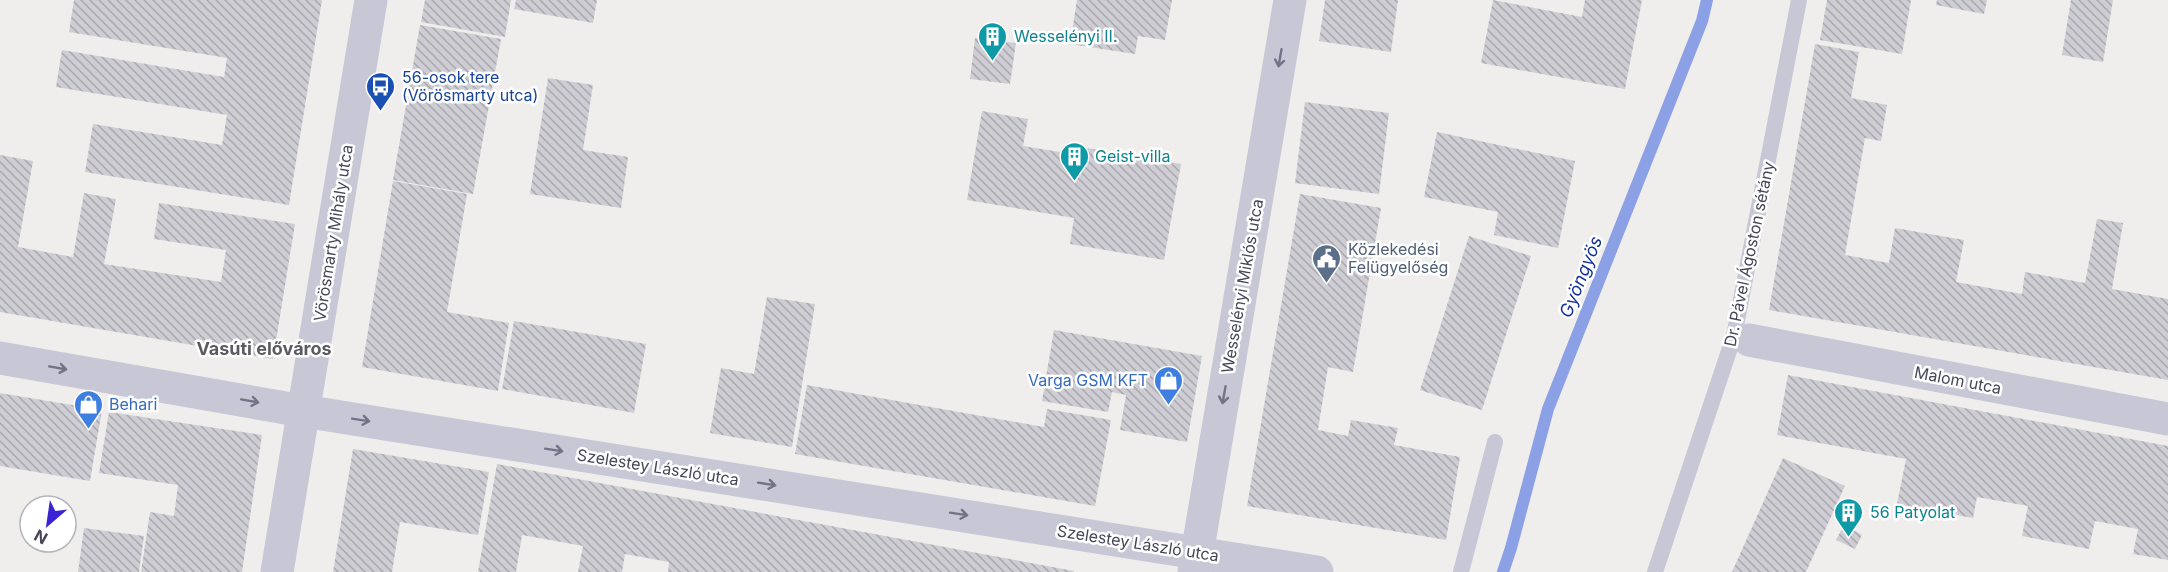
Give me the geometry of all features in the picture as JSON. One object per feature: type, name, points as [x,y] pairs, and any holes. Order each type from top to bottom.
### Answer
[{"type":"street","name":"Vörösmarty Mihály utca","points":[[277,572],[371,0]]},
{"type":"street","name":"Wesselényi Miklós utca","points":[[1196,562],[1290,0]]},
{"type":"street","name":"Malom utca","points":[[1749,340],[2168,419]]},
{"type":"street","name":"Szelestey László utca","points":[[0,358],[1196,562],[1317,572]]},
{"type":"lane","name":"Dr. Pável Ágoston sétány","points":[[1655,572],[1734,336],[1799,0]]},
{"type":"lane","points":[[1461,572],[1495,442]]},
{"type":"building","points":[[74,0],[322,0],[289,205],[85,172],[93,124],[222,145],[227,115],[56,87],[62,50],[224,77],[227,58],[69,32]]},
{"type":"building","points":[[425,0],[511,0],[505,37],[421,22]]},
{"type":"building","points":[[516,0],[597,0],[593,23],[514,9]]},
{"type":"building","points":[[1077,0],[1172,0],[1165,40],[1138,36],[1135,54],[1070,44]]},
{"type":"building","points":[[1325,0],[1398,0],[1391,52],[1319,41]]},
{"type":"building","points":[[1493,0],[1582,17],[1585,0],[1642,0],[1625,89],[1481,63]]},
{"type":"building","points":[[1827,0],[1911,0],[1902,54],[1820,40]]},
{"type":"building","points":[[1937,0],[1987,0],[1984,14],[1936,5]]},
{"type":"building","points":[[2071,0],[2113,0],[2103,62],[2062,55]]},
{"type":"building","points":[[420,25],[501,39],[473,194],[393,180]]},
{"type":"building","name":"Wesselényi II.","points":[[975,38],[1016,43],[1010,84],[970,79]]},
{"type":"building","points":[[1815,44],[1859,52],[1851,98],[1887,105],[1881,141],[1865,138],[1845,255],[1889,263],[1895,228],[1964,240],[1956,282],[2022,294],[2025,272],[2085,283],[2097,219],[2123,223],[2112,289],[2168,299],[2168,380],[1769,310]]},
{"type":"building","points":[[548,78],[593,85],[583,150],[628,157],[621,208],[530,194]]},
{"type":"building","points":[[1305,102],[1389,113],[1379,194],[1295,183]]},
{"type":"building","name":"Geist-villa","points":[[982,111],[1028,119],[1023,146],[1085,156],[1087,148],[1181,164],[1164,260],[1070,244],[1074,218],[967,200]]},
{"type":"building","points":[[1437,132],[1575,161],[1558,248],[1494,235],[1498,212],[1424,197]]},
{"type":"building","points":[[0,155],[33,161],[18,247],[73,257],[84,193],[116,199],[104,264],[221,282],[226,250],[154,239],[159,203],[295,224],[273,359],[0,312]]},
{"type":"building","points":[[393,181],[467,194],[447,312],[509,323],[498,391],[362,367]]},
{"type":"building","points":[[1300,194],[1381,208],[1353,372],[1328,367],[1318,430],[1348,436],[1351,420],[1398,428],[1394,445],[1460,457],[1446,540],[1247,506]]},
{"type":"building","points":[[1469,236],[1531,256],[1482,410],[1420,390]]},
{"type":"building","points":[[767,297],[815,304],[792,447],[710,433],[721,368],[754,374]]},
{"type":"building","points":[[514,321],[646,344],[634,413],[502,389]]},
{"type":"building","points":[[1054,330],[1202,356],[1187,442],[1120,430],[1126,395],[1112,392],[1108,412],[1042,401]]},
{"type":"building","points":[[1788,375],[2168,446],[2168,560],[2133,554],[2138,529],[2095,521],[2089,549],[2022,536],[2028,506],[1977,497],[1973,518],[1897,504],[1906,459],[1777,435]]},
{"type":"building","points":[[807,385],[1044,427],[1047,409],[1111,420],[1095,506],[795,454]]},
{"type":"building","points":[[0,393],[102,410],[90,481],[0,466]]},
{"type":"building","points":[[109,412],[262,435],[242,572],[141,572],[150,512],[174,516],[178,485],[99,473]]},
{"type":"building","points":[[353,449],[489,472],[478,535],[400,522],[392,572],[333,572]]},
{"type":"building","points":[[1783,458],[1845,486],[1806,572],[1732,572]]},
{"type":"building","points":[[497,464],[1074,572],[668,572],[669,562],[625,554],[622,572],[578,572],[583,546],[522,535],[516,572],[478,572]]},
{"type":"building","name":"56 Patyolat","points":[[1844,525],[1862,535],[1855,549],[1836,540]]},
{"type":"building","points":[[84,528],[144,536],[139,572],[78,572]]},
{"type":"waterway","name":"Gyöngyös","points":[[1503,572],[1548,409],[1702,21],[1707,0]]},
{"type":"place","name":"Wesselényi II.","points":[[993,62]]},
{"type":"place","name":"56-osok tere (Vörösmarty utca)","points":[[381,112]]},
{"type":"place","name":"Geist-villa","points":[[1074,182]]},
{"type":"place","name":"Közlekedési Felügyelőség","points":[[1327,284]]},
{"type":"place","name":"Varga GSM KFT","points":[[1169,406]]},
{"type":"place","name":"Behari","points":[[88,430]]},
{"type":"place","name":"56 Patyolat","points":[[1849,538]]},
{"type":"district","name":"Vasúti előváros","points":[[264,349]]}]
